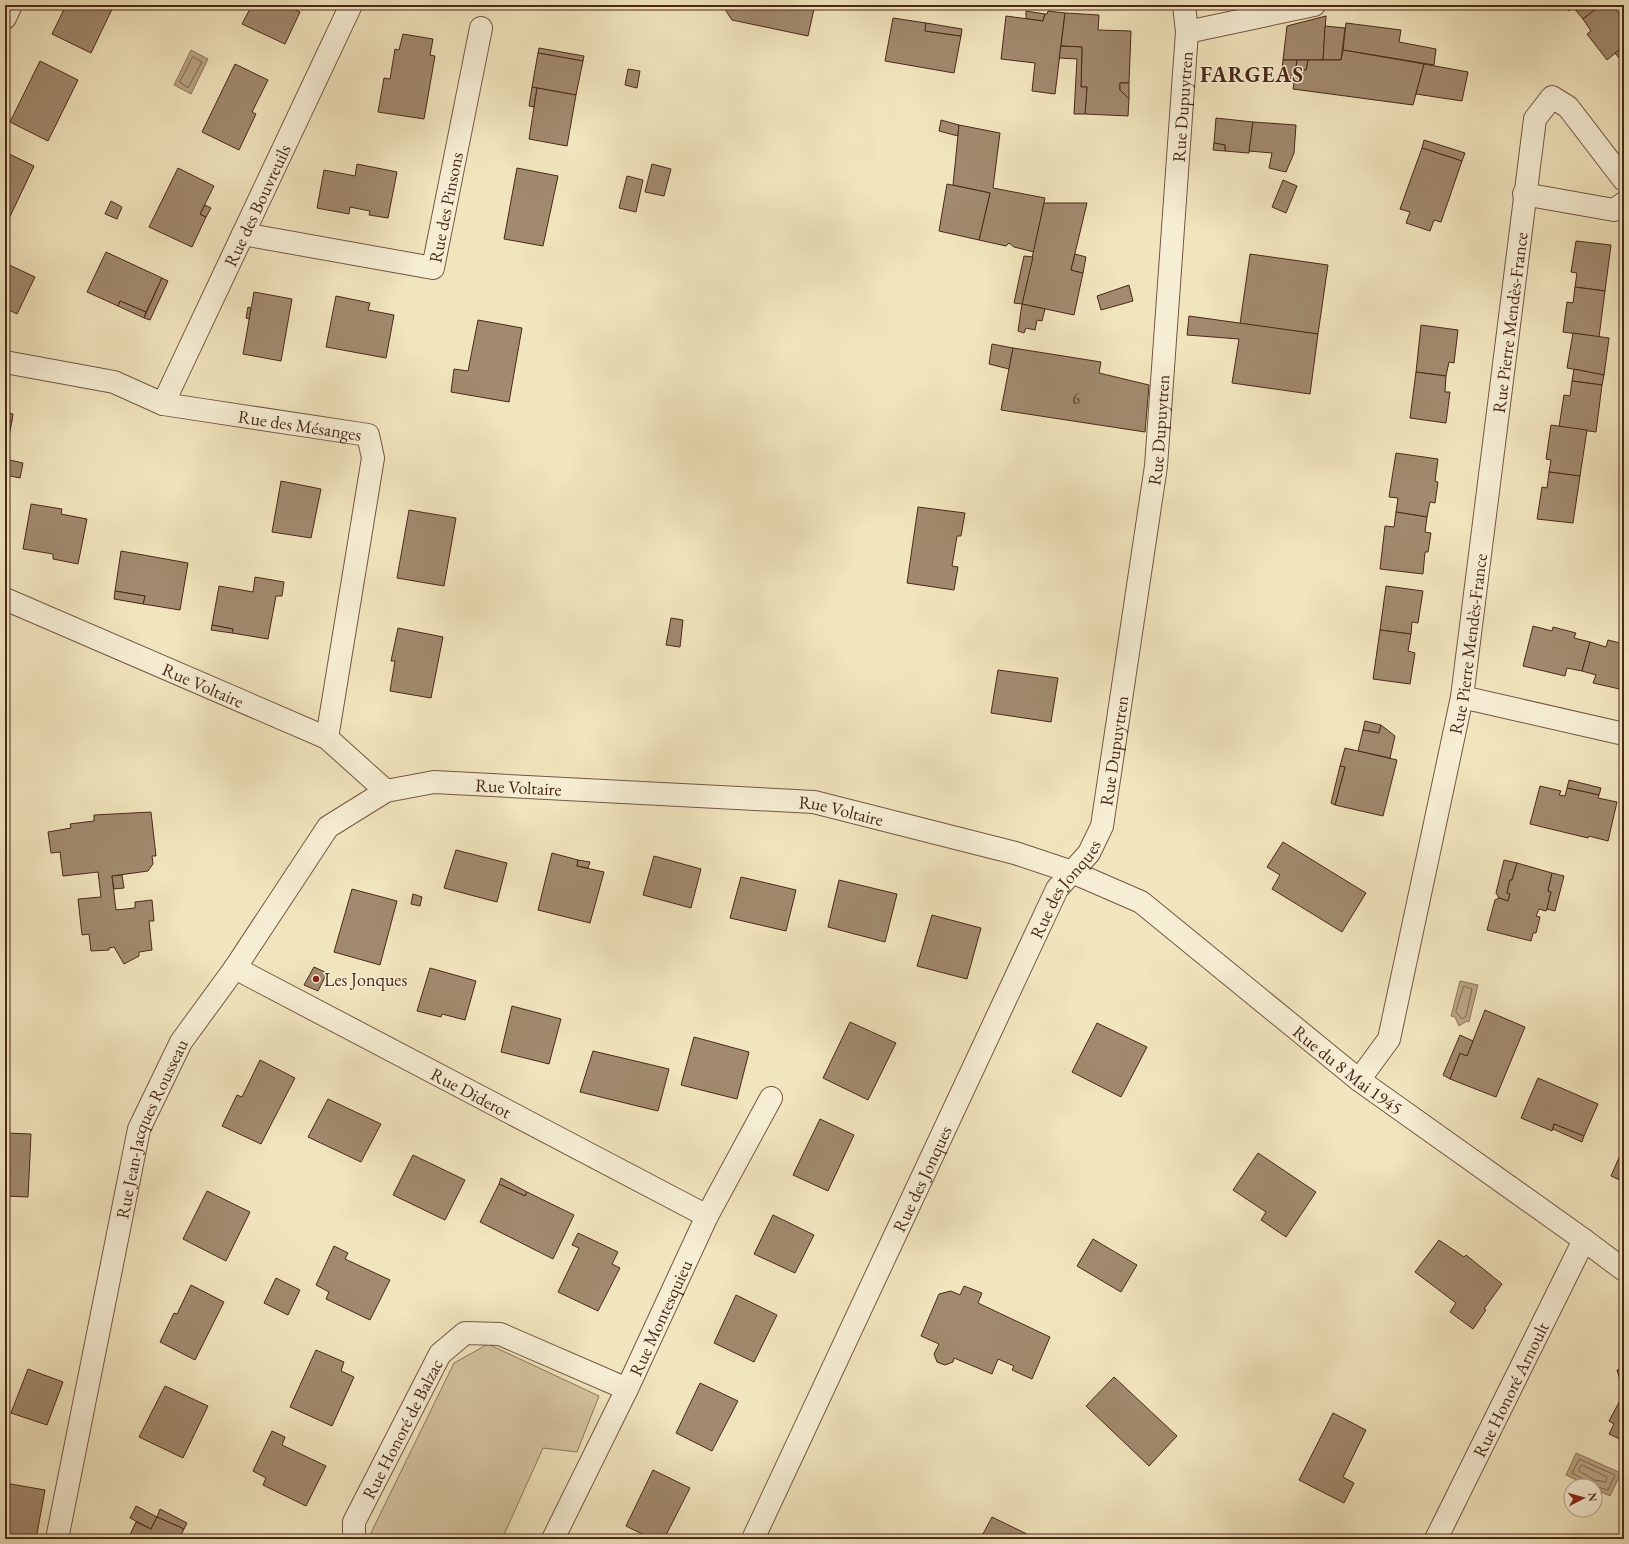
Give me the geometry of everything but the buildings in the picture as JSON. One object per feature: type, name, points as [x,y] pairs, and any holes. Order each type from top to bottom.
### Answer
[{"type":"street","points":[[5,18],[11,5]]},
{"type":"street","name":"Rue des Bouvreuils","points":[[163,404],[351,5]]},
{"type":"street","name":"Rue Dupuytren","points":[[1102,826],[1156,466],[1187,32],[1184,5]]},
{"type":"street","points":[[1187,32],[1314,5]]},
{"type":"street","name":"Rue des Pinsons","points":[[243,234],[433,268],[481,28]]},
{"type":"street","name":"Rue Pierre Mendès-France","points":[[1359,1080],[1389,1039],[1462,697],[1524,194],[1535,119],[1552,97],[1568,107],[1624,180]]},
{"type":"street","points":[[1524,194],[1614,210],[1624,204]]},
{"type":"street","name":"Rue des Mésanges","points":[[5,362],[114,382],[163,404],[368,435],[373,458],[327,738]]},
{"type":"street","name":"Rue Voltaire","points":[[5,599],[327,738],[386,792],[434,782],[814,802],[1015,853],[1072,872]]},
{"type":"street","points":[[1462,697],[1624,734]]},
{"type":"street","name":"Rue Jean-Jacques Rousseau","points":[[57,1539],[139,1129],[181,1042],[235,968],[328,827],[386,792]]},
{"type":"street","name":"Rue des Jonques","points":[[753,1539],[1054,895],[1089,853],[1102,826]]},
{"type":"street","name":"Rue du 8 Mai 1945","points":[[1072,872],[1141,902],[1359,1080],[1624,1270]]},
{"type":"street","name":"Rue Diderot","points":[[235,968],[707,1216]]},
{"type":"street","name":"Rue Montesquieu","points":[[553,1539],[627,1389],[707,1216],[771,1098]]},
{"type":"street","name":"Rue Honoré Arnoult","points":[[1436,1539],[1584,1240]]},
{"type":"street","name":"Rue Honoré de Balzac","points":[[354,1539],[354,1522],[440,1354],[465,1333],[500,1334],[627,1389]]},
{"type":"shaded area","points":[[488,1344],[599,1396],[577,1452],[543,1448],[502,1539],[368,1539],[454,1363]]},
{"type":"water","points":[[191,50],[208,59],[191,94],[174,85]]},
{"type":"water","points":[[1460,981],[1478,985],[1469,1022],[1467,1021],[1459,1026],[1455,1017],[1451,1016]]},
{"type":"water","points":[[1576,1453],[1621,1473],[1610,1496],[1603,1493],[1603,1478],[1572,1478],[1566,1475]]},
{"type":"place","name":"Les Jonques","points":[[316,979]]},
{"type":"district","name":"FARGEAS","points":[[1252,74]]}]
